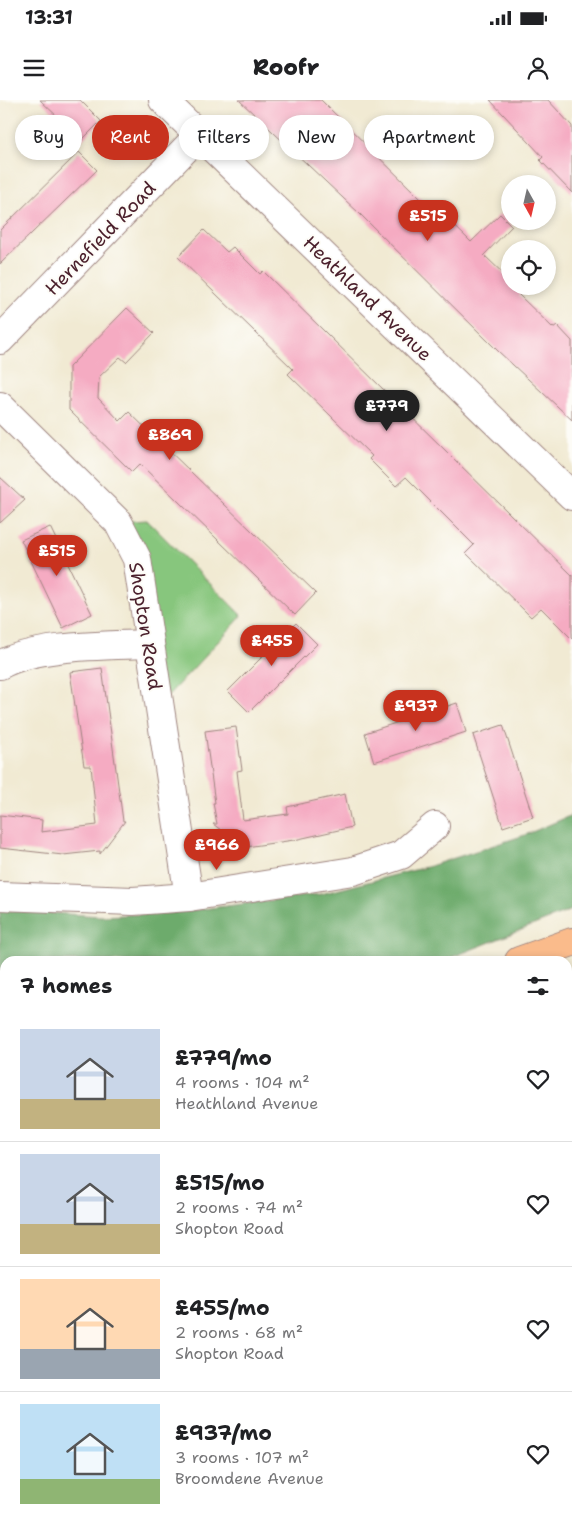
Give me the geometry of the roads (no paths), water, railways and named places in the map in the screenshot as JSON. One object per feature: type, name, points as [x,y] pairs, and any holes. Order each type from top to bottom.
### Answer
[{"type":"main road","points":[[533,956],[572,942]]},
{"type":"street","name":"Heathland Avenue","points":[[163,100],[179,116]]},
{"type":"street","name":"Hernefield Road","points":[[0,340],[179,156]]},
{"type":"street","name":"Heathland Avenue","points":[[225,160],[572,496]]},
{"type":"street","name":"Shopton Road","points":[[0,406],[118,522],[138,559],[189,897]]},
{"type":"street","points":[[0,666],[12,659],[66,649],[150,644]]},
{"type":"street","points":[[0,896],[133,901],[189,897],[354,871],[401,855],[435,826]]}]
